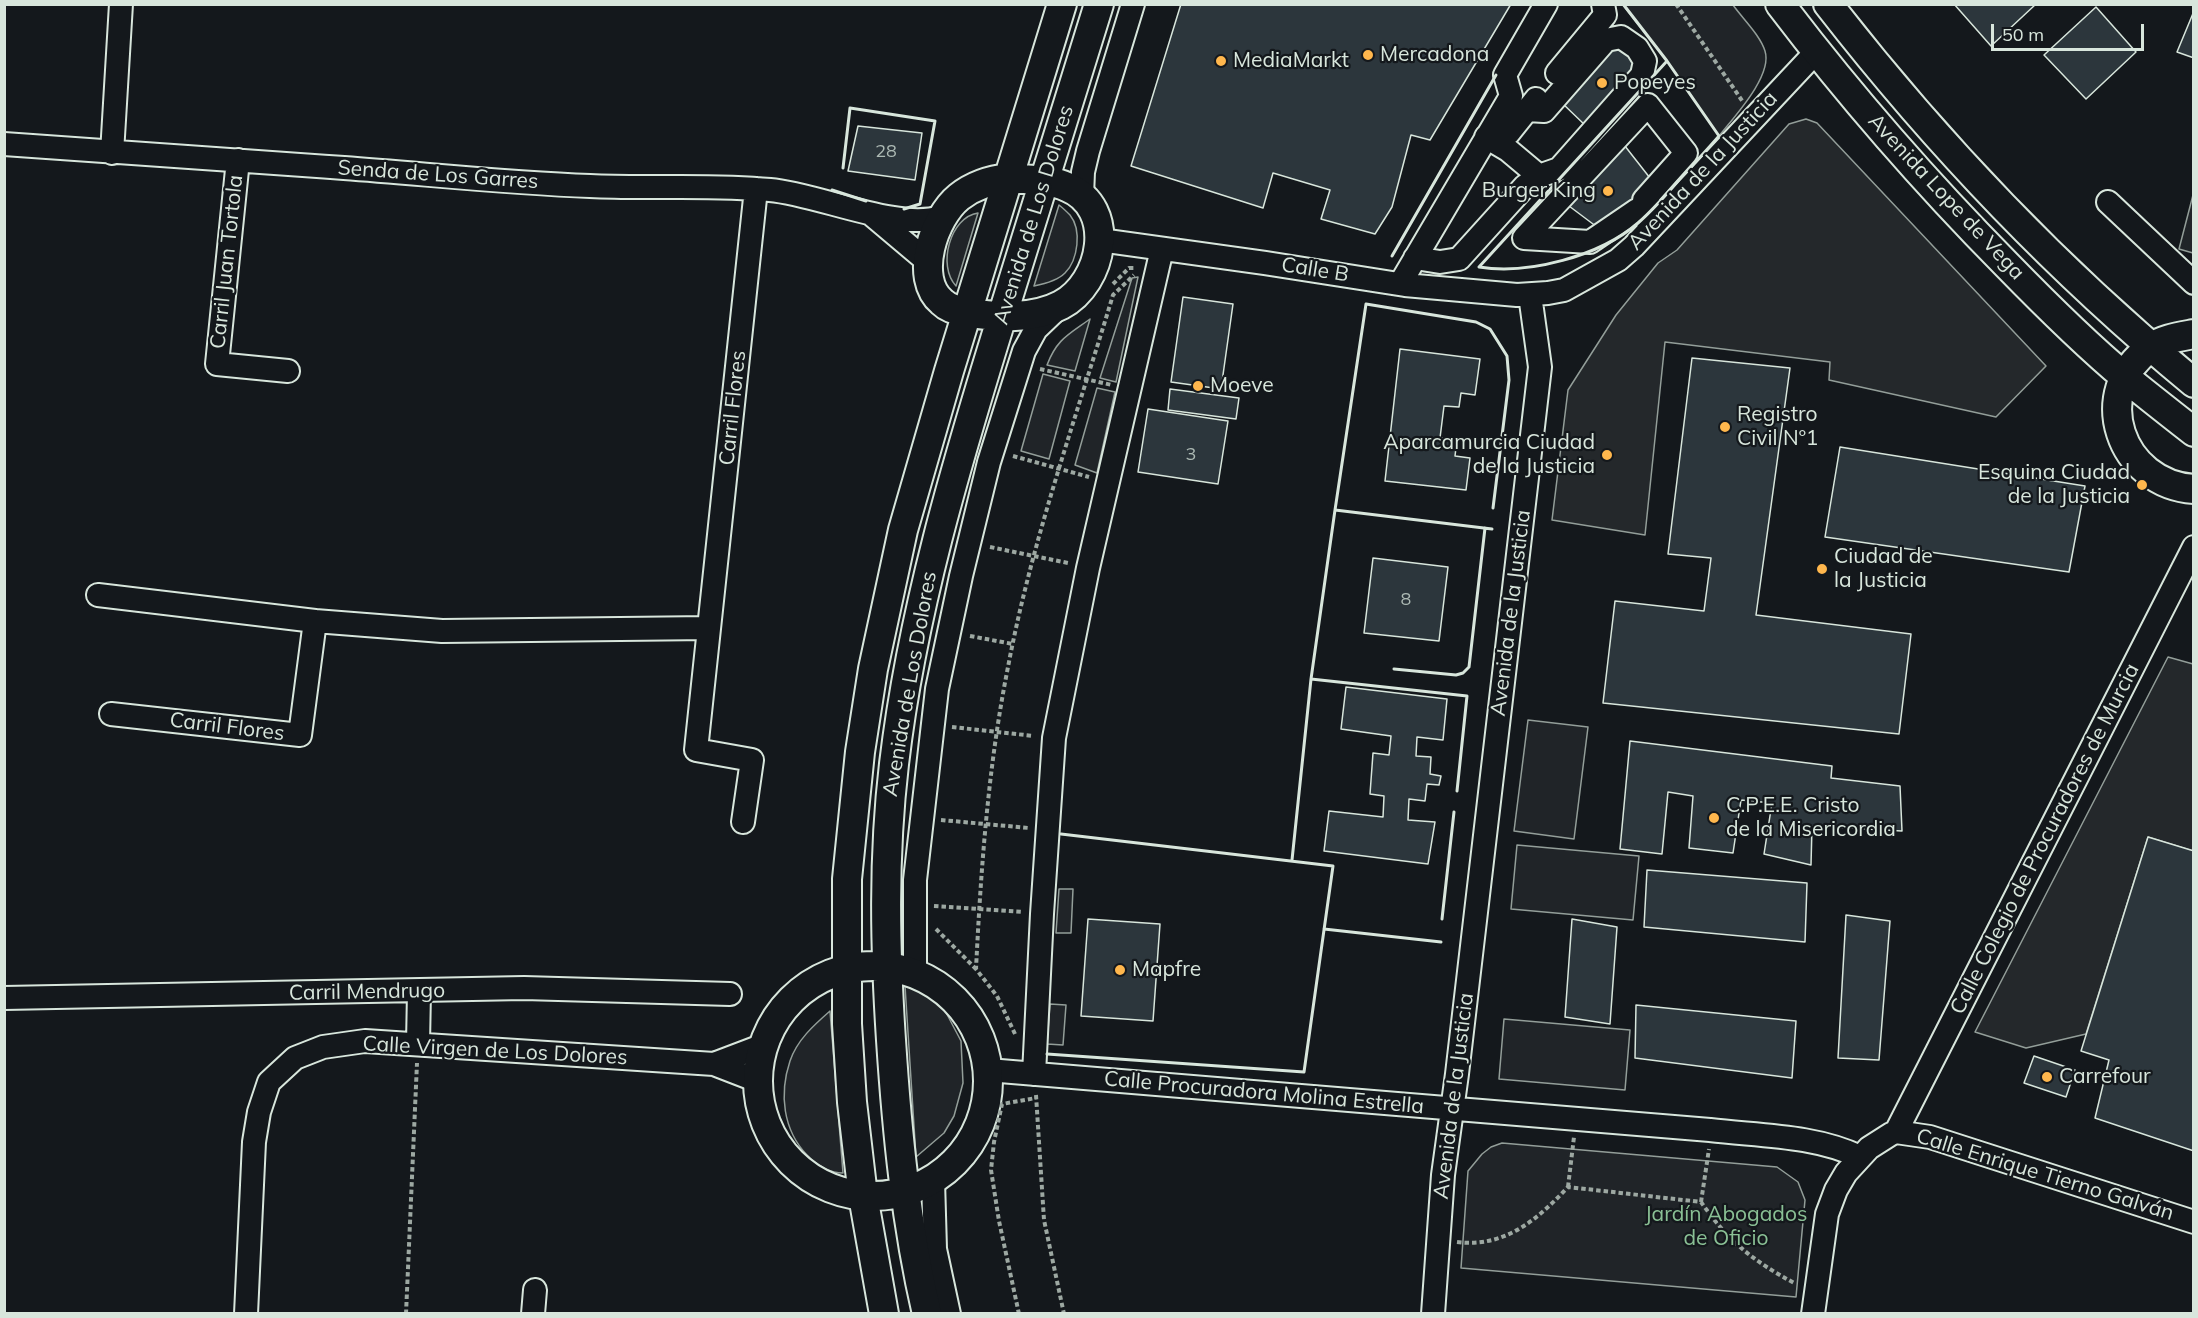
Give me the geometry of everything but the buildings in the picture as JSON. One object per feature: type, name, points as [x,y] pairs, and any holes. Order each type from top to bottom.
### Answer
[{"type":"main road","name":"Avenida de Los Dolores","points":[[884,1314],[863,1196],[852,1102],[847,1024],[847,879],[860,753],[873,669],[903,530],[967,312],[1062,4]]},
{"type":"main road","name":"Avenida de Los Dolores","points":[[927,1314],[904,1193],[893,1081],[886,966],[885,880],[894,763],[915,633],[953,478],[1100,4]]},
{"type":"main road","name":"Avenida Lope de Vega","points":[[1780,4],[1816,52],[1949,204],[2038,297],[2125,377],[2193,432]]},
{"type":"main road","name":"Avenida Lope de Vega","points":[[1828,4],[1920,116],[1968,170],[2066,269],[2150,348],[2193,383]]},
{"type":"main road","points":[[1009,178],[1044,182],[1066,186],[1082,196],[1099,223],[1100,240],[1097,256],[1088,277],[1078,292],[1061,305],[1037,314],[1002,315],[967,312],[941,302],[930,283],[928,262],[932,238],[941,217],[958,197],[988,180],[1009,178]]},
{"type":"main road","points":[[2189,492],[2157,480],[2138,466],[2125,446],[2118,423],[2118,399],[2125,377],[2136,360],[2150,348],[2169,338],[2193,334]]},
{"type":"main road","points":[[886,966],[915,973],[937,985],[962,1008],[983,1045],[988,1070],[987,1103],[976,1133],[958,1160],[933,1180],[904,1193],[884,1196],[845,1194],[821,1185],[795,1167],[774,1142],[762,1112],[758,1081],[764,1045],[779,1014],[804,989],[825,976],[847,969],[886,966]]},
{"type":"street","points":[[112,153],[121,4]]},
{"type":"street","points":[[1082,196],[1083,172],[1088,151],[1133,4]]},
{"type":"street","points":[[1400,284],[1511,96],[1505,75],[1546,4]]},
{"type":"street","points":[[1486,137],[1508,134],[1605,15],[1603,4]]},
{"type":"street","points":[[1415,258],[1440,262],[1459,259],[1525,186],[1539,176],[1559,169],[1642,75],[1645,61],[1637,48],[1621,37],[1606,40],[1544,111],[1527,110]]},
{"type":"street","name":"Avenida de la Justicia","points":[[1432,1314],[1443,1175],[1459,1063],[1540,367],[1530,295],[1564,290],[1618,260],[1816,52]]},
{"type":"street","points":[[1648,105],[1686,153],[1644,200],[1657,221],[1637,210],[1590,242],[1524,238],[1648,105]]},
{"type":"street","points":[[1486,137],[1508,150],[1539,176]]},
{"type":"street","name":"Senda de Los Garres","points":[[4,144],[591,186],[756,189],[811,196],[869,213],[918,221],[929,221],[941,217]]},
{"type":"street","name":"Carril Juan Tortola","points":[[238,160],[217,364],[288,371]]},
{"type":"street","name":"Carril Flores","points":[[743,822],[752,760],[696,750],[756,189]]},
{"type":"street","points":[[2108,202],[2193,283]]},
{"type":"street","points":[[869,213],[928,262]]},
{"type":"street","name":"Calle B","points":[[1100,240],[1400,284],[1493,294],[1530,295]]},
{"type":"street","points":[[1034,1074],[1054,738],[1088,568],[1162,249]]},
{"type":"street","points":[[915,973],[915,880],[937,689],[961,576],[989,462],[1027,342],[1036,329],[1061,305]]},
{"type":"street","name":"Calle Colegio de Procuradores de Murcia","points":[[1896,1132],[2193,547]]},
{"type":"street","points":[[98,596],[315,621],[442,631],[709,628]]},
{"type":"street","name":"Carril Flores","points":[[111,714],[300,735],[315,621]]},
{"type":"street","name":"Carril Mendrugo","points":[[4,998],[524,988],[730,994]]},
{"type":"street","points":[[418,1044],[419,991]]},
{"type":"street","name":"Calle Virgen de Los Dolores","points":[[246,1314],[254,1142],[259,1112],[269,1082],[295,1058],[323,1047],[365,1041],[714,1064],[758,1081]]},
{"type":"street","name":"Calle Virgen de Los Dolores","points":[[714,1064],[764,1045]]},
{"type":"street","name":"Calle Procuradora Molina Estrella","points":[[988,1070],[1451,1108],[1811,1141],[1833,1145],[1860,1157]]},
{"type":"street","points":[[1813,1314],[1827,1214],[1836,1190],[1846,1173],[1860,1157],[1880,1140],[1896,1132]]},
{"type":"street","name":"Calle Enrique Tierno Galván","points":[[1896,1132],[1930,1137],[2193,1222]]},
{"type":"street","points":[[933,1180],[935,1249],[949,1314]]},
{"type":"street","points":[[533,1314],[535,1290]]},
{"type":"path","points":[[1676,4],[1755,117]]},
{"type":"path","points":[[976,969],[990,774],[1013,644],[1034,555],[1113,295],[1141,268],[1129,268],[1111,286]]},
{"type":"path","points":[[1039,361],[1036,368],[1130,388]]},
{"type":"path","points":[[1009,467],[1015,445]]},
{"type":"path","points":[[1012,456],[1108,483]]},
{"type":"path","points":[[986,546],[1088,568]]},
{"type":"path","points":[[967,647],[971,624]]},
{"type":"path","points":[[969,636],[1013,644]]},
{"type":"path","points":[[950,738],[951,727],[1054,738]]},
{"type":"path","points":[[939,830],[940,820],[1047,830]]},
{"type":"path","points":[[915,880],[933,881],[931,905],[933,914]]},
{"type":"path","points":[[931,905],[1042,914]]},
{"type":"path","points":[[934,922],[936,930],[976,969],[997,996],[1017,1038],[1034,1046]]},
{"type":"path","points":[[406,1314],[417,1111],[418,1044]]},
{"type":"path","points":[[1034,1074],[1044,1220],[1064,1314]]},
{"type":"path","points":[[1019,1314],[991,1170],[1002,1104],[1036,1098]]},
{"type":"path","points":[[1438,1240],[1463,1243],[1503,1238],[1528,1226],[1545,1212],[1568,1187],[1576,1119]]},
{"type":"path","points":[[1710,1131],[1701,1202],[1714,1221],[1741,1250],[1797,1285],[1817,1288]]},
{"type":"path","points":[[1568,1187],[1701,1202]]},
{"type":"green space","points":[[1623,5],[1733,5],[1755,33],[1765,51],[1766,61],[1763,72],[1742,108],[1719,136],[1667,61]]},
{"type":"green space","points":[[2193,195],[2194,253],[2179,249]]},
{"type":"green space","points":[[1059,205],[1070,215],[1076,229],[1077,245],[1073,261],[1062,276],[1034,286]]},
{"type":"green space","points":[[978,213],[956,286],[947,267],[949,243],[960,223],[968,216]]},
{"type":"green space","points":[[1138,277],[1116,382],[1100,378],[1132,278]]},
{"type":"green space","points":[[1090,319],[1075,371],[1047,365],[1059,343]]},
{"type":"green space","points":[[1043,374],[1070,381],[1049,459],[1021,451]]},
{"type":"green space","points":[[1097,388],[1115,392],[1097,473],[1075,465]]},
{"type":"green space","points":[[1528,720],[1588,727],[1574,839],[1514,831]]},
{"type":"green space","points":[[1517,845],[1639,856],[1633,920],[1511,909]]},
{"type":"green space","points":[[1059,889],[1073,889],[1071,933],[1056,933]]},
{"type":"green space","points":[[905,986],[916,987],[940,1001],[961,1041],[963,1083],[954,1116],[944,1133],[916,1157]]},
{"type":"green space","points":[[1050,1004],[1066,1005],[1063,1045],[1047,1044]]},
{"type":"green space","points":[[830,1011],[843,1173],[833,1172],[819,1165],[799,1145],[788,1123],[784,1099],[787,1073],[793,1053],[807,1033]]},
{"type":"green space","points":[[1504,1019],[1630,1030],[1625,1090],[1499,1079]]},
{"type":"green space","name":"Jardín Abogados de Oficio","points":[[1502,1143],[1777,1167],[1798,1182],[1805,1200],[1796,1297],[1461,1268],[1468,1171],[1482,1154]]},
{"type":"shaded area","points":[[1806,119],[1817,123],[2046,366],[1996,417],[1829,380],[1830,362],[1665,342],[1645,535],[1552,520],[1568,390],[1616,315],[1658,263],[1677,250],[1789,124]]},
{"type":"shaded area","points":[[2168,657],[2193,664],[2193,851],[2148,837],[2086,1034],[2026,1048],[1975,1032]]},
{"type":"wall","points":[[1623,4],[1667,61]]},
{"type":"wall","points":[[1667,61],[1719,136],[1664,197],[1644,218],[1622,235],[1584,254],[1519,268],[1479,267],[1667,61]]},
{"type":"wall","points":[[1392,256],[1496,75]]},
{"type":"wall","points":[[843,168],[850,108],[935,121],[920,204],[904,209]]},
{"type":"wall","points":[[832,190],[866,201]]},
{"type":"wall","points":[[1492,529],[1335,510],[1366,304],[1476,322],[1490,329],[1507,356],[1509,380],[1493,508]]},
{"type":"wall","points":[[1335,510],[1311,679],[1467,696],[1457,791]]},
{"type":"wall","points":[[1394,669],[1456,675],[1463,673],[1469,667],[1485,528]]},
{"type":"wall","points":[[1292,860],[1311,679]]},
{"type":"wall","points":[[1442,919],[1454,812]]},
{"type":"wall","points":[[1047,1054],[1304,1072],[1333,866],[1061,834]]},
{"type":"wall","points":[[1324,929],[1441,942]]},
{"type":"place","name":"Mercadona","points":[[1368,55]]},
{"type":"place","name":"MediaMarkt","points":[[1221,61]]},
{"type":"place","name":"Popeyes","points":[[1602,83]]},
{"type":"place","name":"Burger King","points":[[1608,191]]},
{"type":"place","name":"Moeve","points":[[1198,386]]},
{"type":"place","name":"Registro Civil Nº1","points":[[1725,427]]},
{"type":"place","name":"Aparcamurcia Ciudad de la Justicia","points":[[1607,455]]},
{"type":"place","name":"Esquina Ciudad de la Justicia","points":[[2142,485]]},
{"type":"place","name":"Ciudad de la Justicia","points":[[1822,569]]},
{"type":"place","name":"C.P.E.E. Cristo de la Misericordia","points":[[1714,818]]},
{"type":"place","name":"Mapfre","points":[[1120,970]]},
{"type":"place","name":"Carrefour","points":[[2047,1077]]}]
